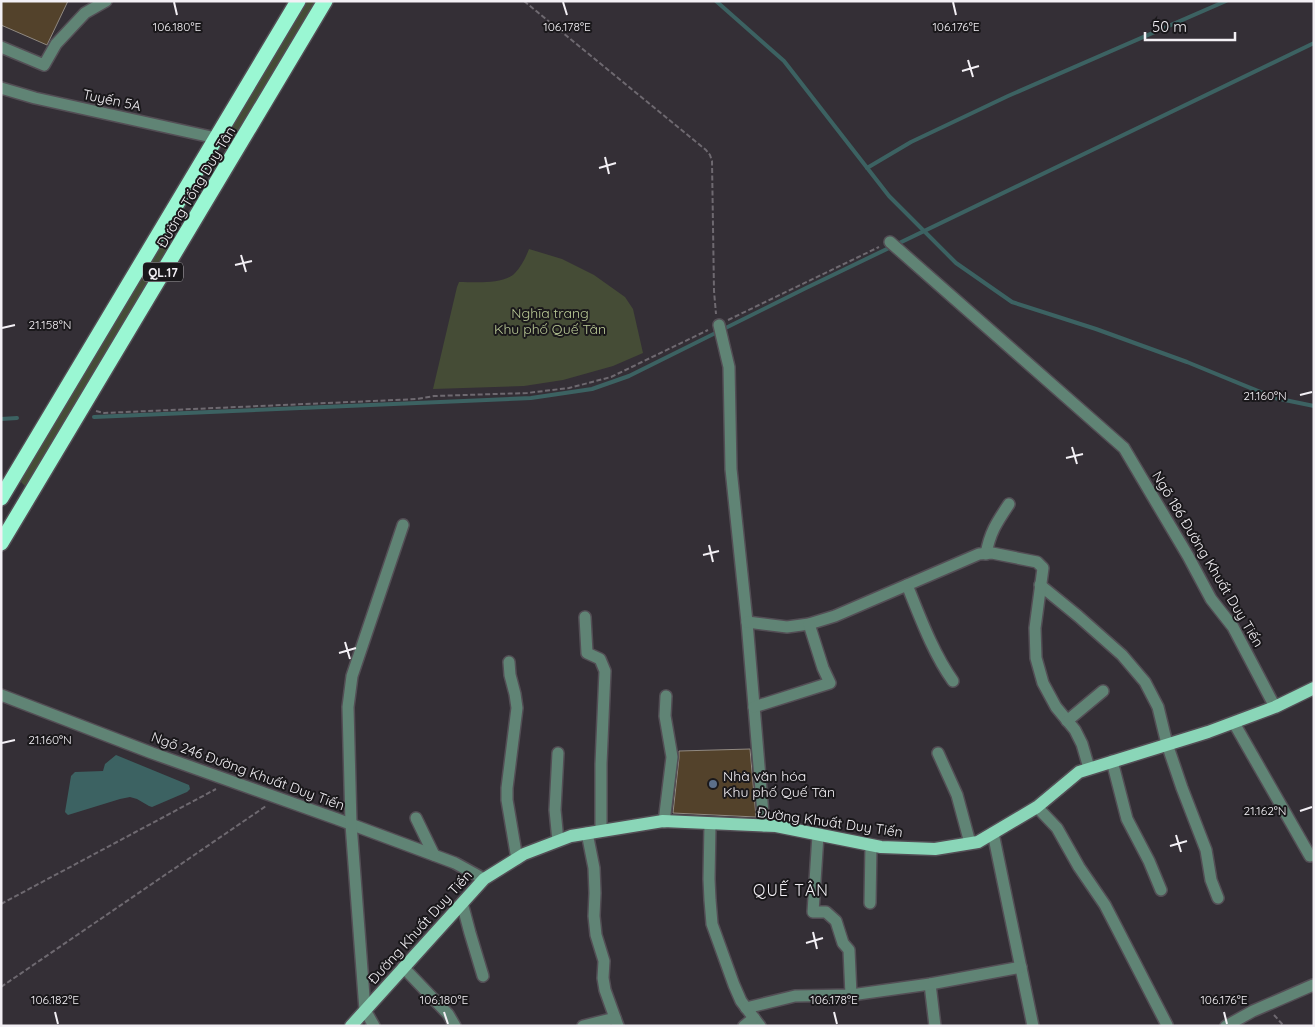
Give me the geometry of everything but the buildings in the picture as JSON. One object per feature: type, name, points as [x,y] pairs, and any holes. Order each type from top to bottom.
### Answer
[{"type":"highway","name":"Đường Tống Duy Tân","points":[[3,494],[298,1]]},
{"type":"highway","name":"Đường Tống Duy Tân","points":[[1,543],[325,1]]},
{"type":"highway","points":[[181,198],[201,209]]},
{"type":"highway","points":[[3,494],[26,502]]},
{"type":"main road","name":"Đường Khuất Duy Tiến","points":[[351,1026],[484,879],[524,854],[571,836],[664,822],[776,826],[881,847],[935,849],[978,842],[1037,807],[1079,772],[1234,723],[1275,707],[1314,688]]},
{"type":"street","points":[[1,47],[44,65],[56,44],[85,13],[106,1]]},
{"type":"street","name":"Tuyến 5A","points":[[1,88],[35,98],[216,138]]},
{"type":"street","name":"Ngõ 186 Đường Khuất Duy Tiến","points":[[894,246],[1124,448],[1188,556],[1211,599],[1234,626],[1275,707]]},
{"type":"street","points":[[720,330],[729,367],[731,468],[747,622],[764,826]]},
{"type":"street","points":[[986,554],[989,538],[997,521],[1010,504]]},
{"type":"street","points":[[374,1026],[365,1010],[350,824],[348,707],[352,676],[403,525]]},
{"type":"street","points":[[747,622],[787,627],[809,624],[835,616],[979,554],[992,553],[1037,562],[1043,568],[1035,628],[1036,658],[1043,684],[1056,707],[1075,730],[1082,744],[1089,768]]},
{"type":"street","points":[[907,585],[922,622],[953,681]]},
{"type":"street","points":[[1040,585],[1122,655],[1145,682],[1158,707],[1167,744],[1190,811],[1206,850],[1211,880],[1218,898]]},
{"type":"street","points":[[585,617],[587,653],[600,659],[605,671],[600,764],[601,832]]},
{"type":"street","points":[[754,707],[830,683],[823,668],[809,624]]},
{"type":"street","points":[[509,662],[517,708],[507,800],[517,859]]},
{"type":"street","points":[[1067,720],[1103,691]]},
{"type":"street","name":"Ngõ 246 Đường Khuất Duy Tiến","points":[[1,695],[455,863],[484,879]]},
{"type":"street","points":[[664,822],[672,757],[665,716],[666,696]]},
{"type":"street","points":[[1234,723],[1310,856]]},
{"type":"street","points":[[938,752],[957,795],[970,843]]},
{"type":"street","points":[[558,754],[555,810],[558,841]]},
{"type":"street","points":[[1112,761],[1126,819],[1150,861],[1160,890]]},
{"type":"street","points":[[1037,807],[1057,828],[1105,906],[1167,1025]]},
{"type":"street","points":[[416,818],[434,856]]},
{"type":"street","points":[[710,824],[709,878],[712,924],[734,985],[746,1008],[757,1022],[744,1026]]},
{"type":"street","points":[[583,1026],[616,1022],[605,990],[603,978],[604,961],[596,936],[594,868],[587,834]]},
{"type":"street","points":[[993,834],[1032,1026]]},
{"type":"street","points":[[818,835],[813,912],[826,912],[836,921],[843,943],[849,950],[851,995]]},
{"type":"street","points":[[870,903],[871,846]]},
{"type":"street","points":[[462,903],[483,976]]},
{"type":"street","points":[[746,1008],[795,996],[851,995],[930,984],[1021,967]]},
{"type":"street","points":[[403,968],[448,1014],[454,1026]]},
{"type":"street","points":[[930,984],[935,1026]]},
{"type":"street","points":[[1226,1026],[1313,985]]},
{"type":"path","points":[[524,1],[710,155],[712,161],[714,291],[720,330]]},
{"type":"path","points":[[84,405],[104,414],[417,399],[434,396],[527,393],[569,388],[611,377],[720,330],[894,246]]},
{"type":"path","points":[[1,904],[231,781]]},
{"type":"path","points":[[1,987],[278,798]]},
{"type":"path","points":[[1265,1006],[1284,1026]]},
{"type":"green space","points":[[306,1],[318,1],[231,147],[227,150],[223,149],[221,144]]},
{"type":"green space","points":[[163,243],[168,244],[167,251],[28,485],[25,486],[21,482],[23,476],[156,251]]},
{"type":"green space","name":"Nghĩa trang Khu phố Quế Tân","points":[[529,249],[562,259],[594,275],[625,297],[633,309],[643,353],[613,366],[563,380],[524,386],[433,389],[459,282],[488,282],[510,277],[519,268]]},
{"type":"shaded area","points":[[116,755],[189,785],[190,789],[152,807],[130,797],[68,815],[65,812],[71,776],[75,772],[103,771],[105,764]]},
{"type":"waterway","points":[[716,1],[784,61],[889,196],[956,263],[1012,302],[1096,329],[1187,362],[1275,398],[1314,406]]},
{"type":"waterway","points":[[867,168],[911,142],[1008,96],[1226,1]]},
{"type":"waterway","points":[[94,417],[531,398],[592,389],[629,376],[806,288],[1314,43]]},
{"type":"waterway","points":[[1,419],[17,418]]},
{"type":"place","name":"Nhà văn hóa Khu phố Quế Tân","points":[[713,784]]},
{"type":"district","name":"QUẾ TÂN","points":[[791,890]]}]
